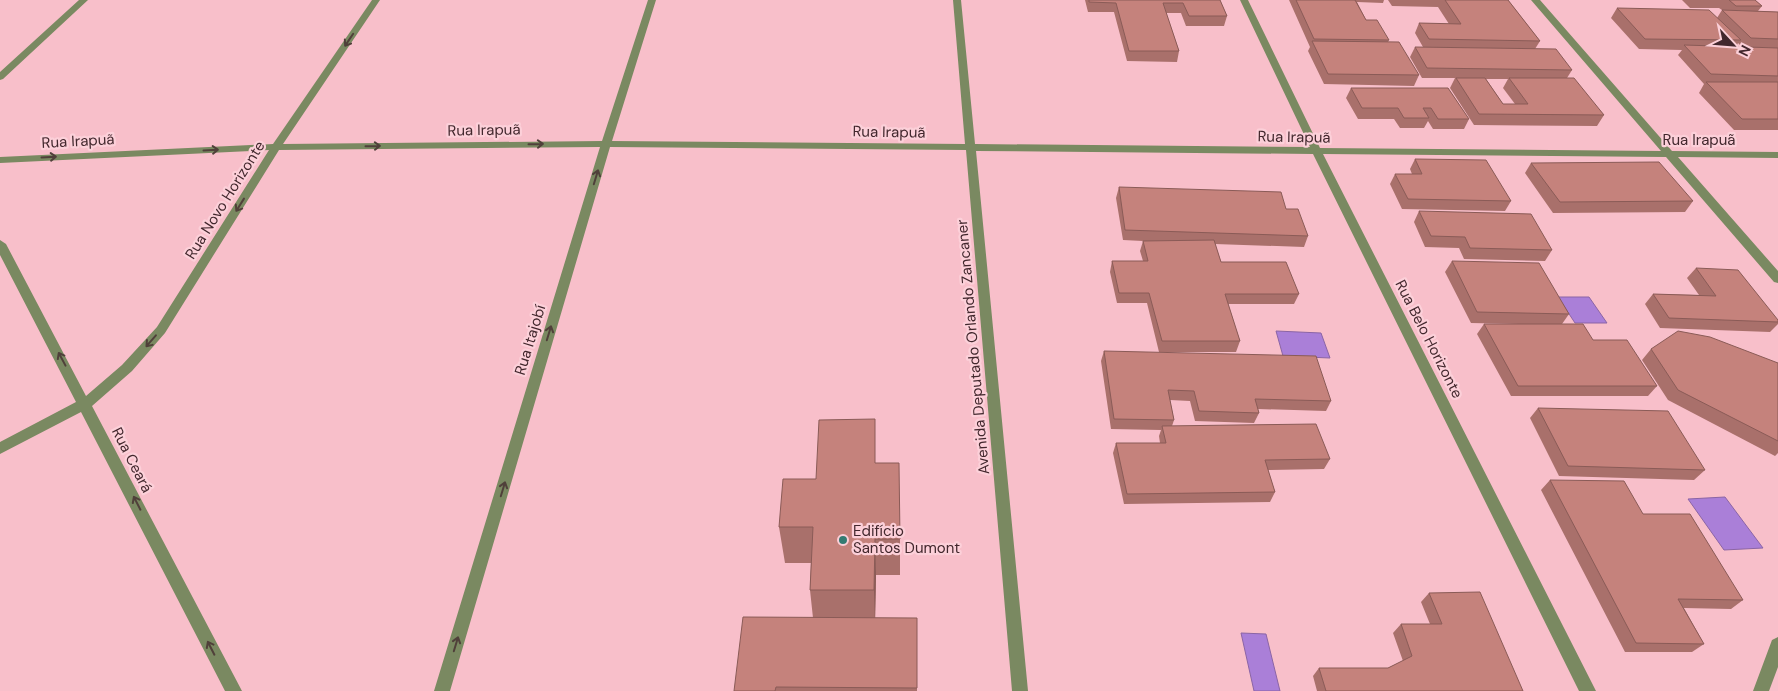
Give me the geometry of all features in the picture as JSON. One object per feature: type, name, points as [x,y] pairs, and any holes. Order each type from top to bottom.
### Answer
[{"type":"street","points":[[0,77],[84,0]]},
{"type":"street","name":"Rua Novo Horizonte","points":[[0,448],[85,404],[128,368],[161,330],[276,147],[376,0]]},
{"type":"street","name":"Rua Itajobí","points":[[442,691],[606,144],[652,0]]},
{"type":"street","name":"Avenida Deputado Orlando Zancaner","points":[[956,0],[972,148],[1020,691]]},
{"type":"street","name":"Rua Belo Horizonte","points":[[1244,0],[1316,152],[1588,691]]},
{"type":"street","points":[[1535,0],[1778,279]]},
{"type":"street","name":"Rua Irapuã","points":[[0,160],[276,147],[606,144],[1778,155]]},
{"type":"street","name":"Rua Ceará","points":[[0,244],[234,691]]},
{"type":"street","points":[[1761,691],[1778,646]]},
{"type":"shaded area","points":[[1558,297],[1589,297],[1607,323],[1575,323]]},
{"type":"shaded area","points":[[1276,331],[1321,333],[1330,358],[1283,356]]},
{"type":"shaded area","points":[[1725,497],[1763,548],[1724,550],[1688,499]]},
{"type":"shaded area","points":[[1241,633],[1266,634],[1280,691],[1254,691]]},
{"type":"building","points":[[1089,0],[1220,0],[1227,16],[1189,16],[1183,3],[1163,3],[1179,51],[1129,51],[1116,3],[1089,2]]},
{"type":"building","points":[[1296,0],[1355,0],[1366,20],[1377,20],[1389,40],[1314,39]]},
{"type":"building","points":[[1445,0],[1508,0],[1540,41],[1429,39],[1419,23],[1461,24]]},
{"type":"building","points":[[1729,0],[1755,0],[1762,6],[1736,6]]},
{"type":"building","points":[[1617,8],[1709,10],[1741,40],[1645,39]]},
{"type":"building","points":[[1722,10],[1778,12],[1778,39],[1751,38]]},
{"type":"building","points":[[1312,41],[1399,42],[1419,75],[1328,74]]},
{"type":"building","points":[[1684,45],[1778,48],[1778,76],[1711,74]]},
{"type":"building","points":[[1415,47],[1556,49],[1572,70],[1427,68]]},
{"type":"building","points":[[1456,78],[1485,78],[1503,104],[1528,104],[1509,78],[1574,78],[1604,115],[1479,114]]},
{"type":"building","points":[[1706,82],[1778,82],[1778,119],[1742,119]]},
{"type":"building","points":[[1351,88],[1448,88],[1469,119],[1438,119],[1431,108],[1423,108],[1429,118],[1404,118],[1398,108],[1362,108]]},
{"type":"building","points":[[1415,159],[1486,160],[1511,201],[1408,199],[1395,174],[1422,174]]},
{"type":"building","points":[[1659,162],[1693,201],[1560,202],[1531,163]]},
{"type":"building","points":[[1119,187],[1281,192],[1286,209],[1298,209],[1308,236],[1125,230]]},
{"type":"building","points":[[1419,211],[1531,214],[1552,250],[1470,248],[1465,237],[1431,236]]},
{"type":"building","points":[[1214,240],[1221,262],[1286,262],[1299,294],[1225,294],[1240,341],[1162,341],[1149,293],[1119,293],[1112,261],[1148,261],[1143,241]]},
{"type":"building","points":[[1452,261],[1539,263],[1569,314],[1477,312]]},
{"type":"building","points":[[1696,268],[1738,270],[1778,322],[1669,318],[1653,294],[1716,296]]},
{"type":"building","points":[[1484,324],[1583,324],[1593,340],[1627,340],[1657,386],[1518,386]]},
{"type":"building","points":[[1678,331],[1710,337],[1778,363],[1778,441],[1678,390],[1651,349]]},
{"type":"building","points":[[1104,351],[1316,356],[1331,401],[1255,399],[1259,413],[1199,411],[1194,391],[1168,390],[1174,420],[1114,419]]},
{"type":"building","points":[[1538,408],[1668,411],[1705,470],[1568,466]]},
{"type":"building","name":"Edifício Santos Dumont","points":[[875,419],[875,463],[899,463],[900,539],[875,539],[874,590],[810,590],[813,527],[779,527],[783,479],[816,479],[819,420]]},
{"type":"building","points":[[1316,424],[1330,459],[1265,460],[1275,492],[1127,494],[1116,443],[1166,443],[1162,426]]},
{"type":"building","points":[[1550,480],[1624,481],[1643,514],[1690,514],[1743,600],[1678,599],[1704,644],[1636,643]]},
{"type":"building","points":[[1480,592],[1523,691],[1326,691],[1319,668],[1388,668],[1412,656],[1401,624],[1442,624],[1429,593]]},
{"type":"building","points":[[743,617],[917,618],[917,688],[776,687],[775,691],[734,691]]},
{"type":"place","name":"Edifício Santos Dumont","points":[[843,540]]}]
